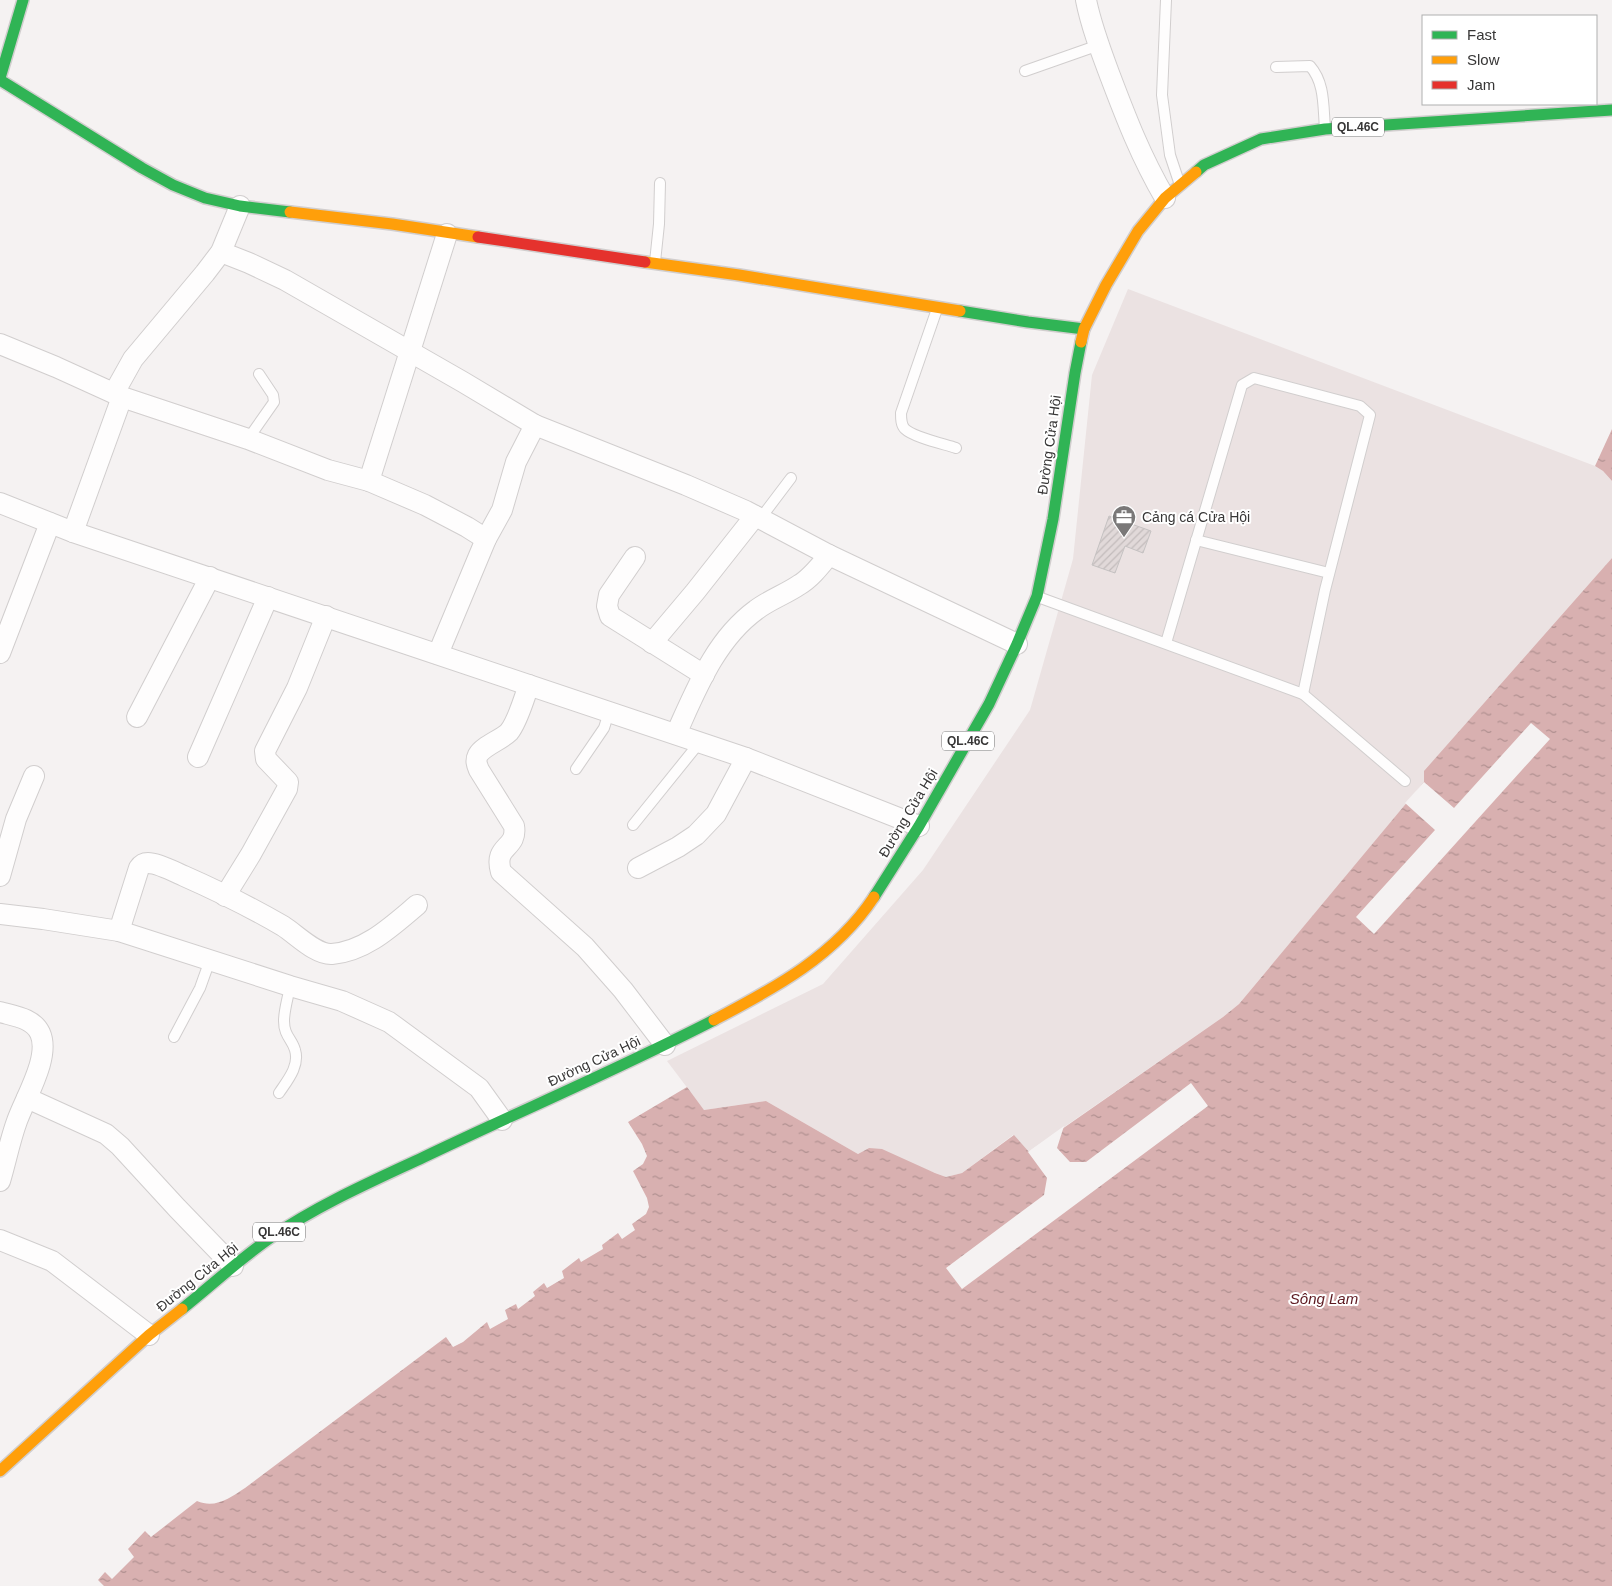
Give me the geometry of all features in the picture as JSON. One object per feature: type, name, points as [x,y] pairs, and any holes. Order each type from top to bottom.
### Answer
[{"type":"main road","points":[[23,0],[0,79],[142,168],[172,185],[205,198],[240,206],[392,224],[447,234],[806,285],[1028,322],[1084,329]]},
{"type":"main road","name":"Đường Cửa Hội","points":[[0,1471],[149,1335],[233,1266],[273,1236],[314,1211],[502,1120],[658,1048],[762,995],[818,957],[865,911],[919,826],[989,704],[1037,596],[1053,519],[1075,373],[1084,329],[1106,285],[1138,231],[1173,192],[1204,165],[1261,139],[1325,129],[1612,110]]},
{"type":"street","points":[[1086,0],[1089,18],[1127,121],[1147,166],[1173,192]]},
{"type":"street","points":[[73,532],[118,395],[133,359],[166,322],[221,252],[240,206]]},
{"type":"street","points":[[369,481],[447,234]]},
{"type":"street","points":[[221,252],[285,280],[536,425],[686,485],[757,517],[829,555],[1017,644]]},
{"type":"street","points":[[0,344],[118,395],[248,439],[328,470],[369,481],[425,506],[467,527],[486,539]]},
{"type":"street","points":[[438,654],[486,539],[502,510],[516,462],[536,425]]},
{"type":"street","points":[[0,503],[73,532],[746,758],[919,826]]},
{"type":"street","points":[[652,643],[757,517]]},
{"type":"street","points":[[0,653],[50,523]]},
{"type":"street","points":[[676,734],[715,654],[735,628],[756,609],[800,585],[815,572],[829,555]]},
{"type":"street","points":[[635,557],[609,595],[607,606],[610,616],[704,675]]},
{"type":"street","points":[[136,717],[210,577]]},
{"type":"street","points":[[198,757],[268,597]]},
{"type":"street","points":[[225,896],[288,789],[288,782],[266,759],[265,751],[297,688],[326,616]]},
{"type":"street","points":[[529,685],[509,731],[480,752],[476,758],[479,770],[514,826],[514,839],[499,859],[501,872],[585,947],[623,990],[658,1048]]},
{"type":"street","points":[[638,868],[678,847],[696,835],[716,814],[746,758]]},
{"type":"street","points":[[0,876],[16,819],[34,776]]},
{"type":"street","points":[[119,931],[139,868],[149,863],[171,870],[225,896],[284,927],[321,953],[331,954],[367,944],[417,905]]},
{"type":"street","points":[[0,914],[119,931],[342,1001],[389,1022],[479,1088],[502,1120]]},
{"type":"street","points":[[0,1012],[29,1021],[40,1034],[42,1053],[40,1067],[17,1122],[0,1181]]},
{"type":"street","points":[[27,1098],[106,1134],[233,1266]]},
{"type":"street","points":[[0,1240],[52,1261],[149,1335]]},
{"type":"lane","points":[[1166,0],[1162,95],[1173,192]]},
{"type":"lane","points":[[1025,71],[1099,45]]},
{"type":"lane","points":[[1276,67],[1310,66],[1316,73],[1323,96],[1325,129]]},
{"type":"lane","points":[[655,263],[659,224],[660,183]]},
{"type":"lane","points":[[937,307],[901,413],[902,423],[905,429],[914,434],[956,448]]},
{"type":"lane","points":[[248,439],[274,402],[273,396],[259,374]]},
{"type":"lane","points":[[1166,643],[1242,385],[1254,378],[1360,406],[1370,415],[1329,573],[1303,694]]},
{"type":"lane","points":[[757,517],[791,478]]},
{"type":"lane","points":[[1196,540],[1329,573]]},
{"type":"lane","points":[[1037,596],[1303,694],[1405,782]]},
{"type":"lane","points":[[576,769],[604,728],[609,712]]},
{"type":"lane","points":[[633,825],[700,742]]},
{"type":"lane","points":[[174,1037],[200,988],[210,960]]},
{"type":"lane","points":[[279,1093],[292,1074],[296,1063],[295,1050],[286,1035],[284,1022],[290,986]]},
{"type":"shaded area","name":"Cảng cá Cửa Hội","points":[[1128,289],[1595,466],[1603,471],[1612,481],[1612,558],[1239,1004],[1028,1152],[1013,1135],[962,1173],[946,1177],[869,1148],[858,1154],[766,1101],[704,1110],[667,1061],[823,984],[923,870],[1030,710],[1073,559],[1092,375]]},
{"type":"water","points":[[1612,429],[1612,481],[1603,471],[1595,466]]},
{"type":"water","name":"Sông Lam","points":[[1612,558],[1612,1586],[104,1586],[98,1580],[105,1572],[112,1579],[134,1557],[128,1549],[145,1531],[151,1537],[197,1501],[210,1504],[234,1495],[446,1337],[453,1347],[463,1342],[487,1322],[490,1329],[508,1319],[505,1310],[516,1304],[518,1309],[535,1296],[533,1292],[544,1283],[547,1288],[564,1278],[562,1271],[579,1258],[581,1262],[603,1249],[602,1245],[618,1233],[622,1239],[635,1230],[632,1224],[646,1214],[649,1207],[647,1198],[633,1171],[643,1164],[647,1156],[628,1122],[687,1087],[704,1110],[766,1101],[858,1154],[869,1148],[882,1149],[946,1177],[962,1173],[1014,1135],[1029,1152],[1239,1004],[1424,782],[1424,771]]},
{"type":"pier","points":[[1531,723],[1550,739],[1374,934],[1356,917],[1435,830],[1405,803],[1424,782],[1454,808]]},
{"type":"pier","points":[[1191,1083],[1208,1106],[962,1289],[946,1268],[1044,1195],[1047,1178],[1028,1152],[1064,1126],[1057,1148],[1070,1162],[1086,1162]]},
{"type":"building","name":"Cảng cá Cửa Hội","points":[[1109,516],[1151,531],[1143,553],[1125,546],[1115,573],[1092,565]]},
{"type":"traffic: fast","points":[[0,78],[23,0]]},
{"type":"traffic: fast","points":[[0,80],[142,168],[173,185],[205,198],[240,206],[290,212]]},
{"type":"traffic: fast","points":[[1196,172],[1204,165],[1261,139],[1325,129],[1612,110]]},
{"type":"traffic: fast","points":[[960,311],[1084,329]]},
{"type":"traffic: fast","points":[[874,897],[919,826],[989,704],[1037,596],[1053,519],[1081,342]]},
{"type":"traffic: fast","points":[[182,1309],[261,1244],[328,1203],[642,1056],[714,1020]]},
{"type":"traffic: slow","points":[[1081,342],[1084,329],[1106,285],[1138,231],[1165,198],[1196,172]]},
{"type":"traffic: slow","points":[[290,212],[392,224],[478,237]]},
{"type":"traffic: slow","points":[[645,262],[739,275],[960,311]]},
{"type":"traffic: slow","points":[[714,1020],[759,996],[802,969],[841,937],[874,897]]},
{"type":"traffic: slow","points":[[0,1471],[149,1335],[182,1309]]},
{"type":"traffic: jam","points":[[478,237],[645,262]]},
{"type":"place","name":"Cảng cá Cửa Hội","points":[[1124,538]]}]
